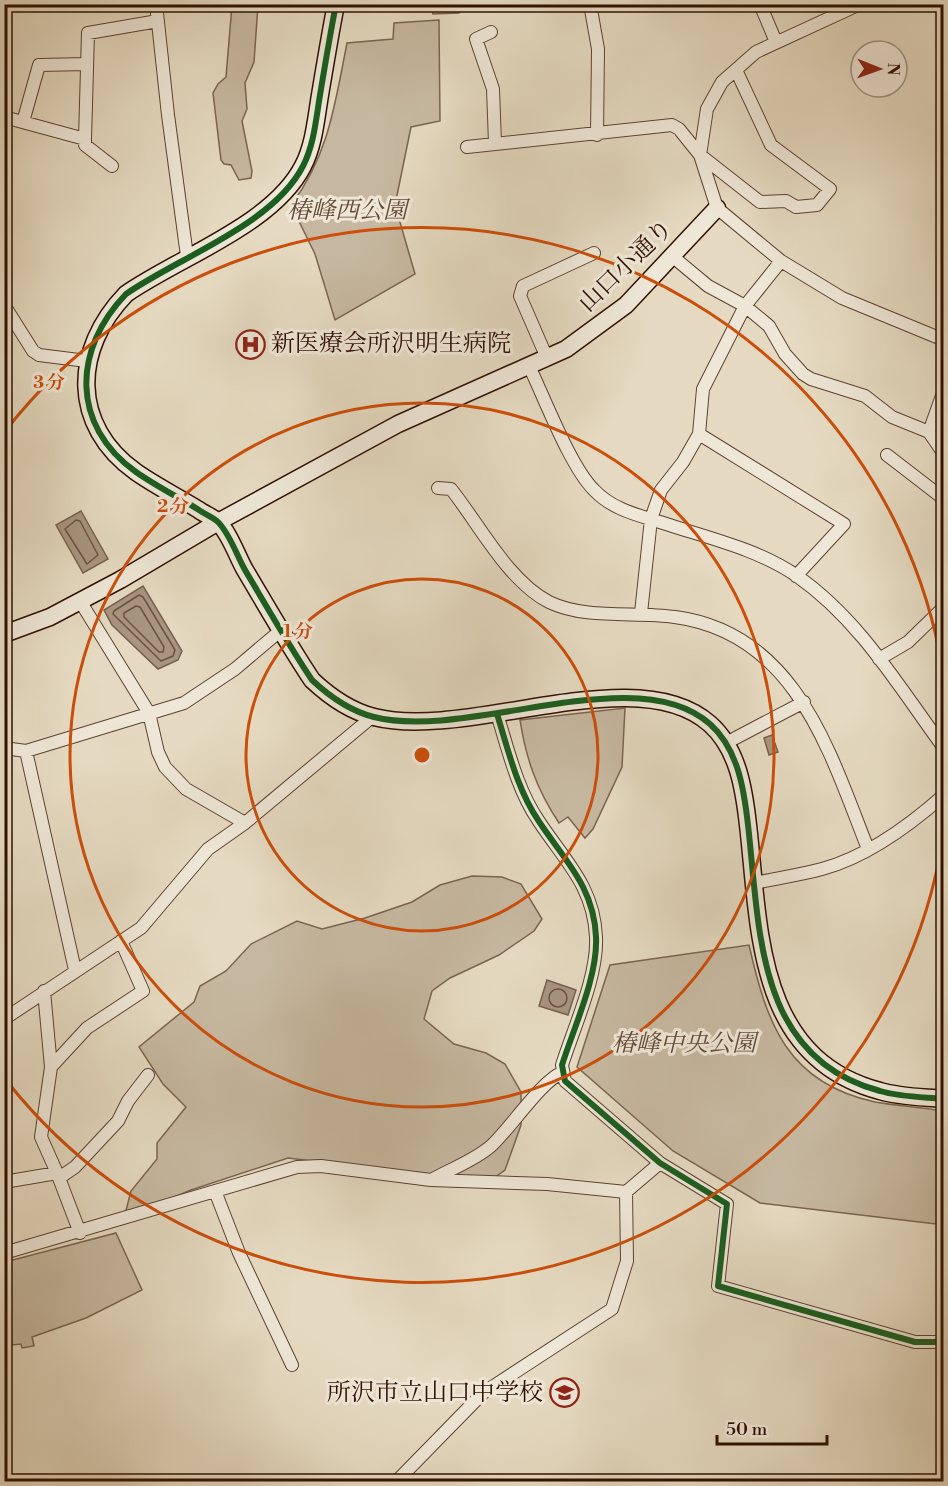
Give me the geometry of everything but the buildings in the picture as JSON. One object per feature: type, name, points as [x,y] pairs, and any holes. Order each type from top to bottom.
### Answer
[{"type":"street","points":[[156,4],[187,256]]},
{"type":"street","points":[[336,4],[313,139],[302,168],[284,194],[263,213],[126,294],[112,308],[96,333],[87,361],[89,404],[101,435],[111,450],[142,476],[218,522],[280,631],[312,680],[328,695],[372,717],[408,721],[497,714],[613,697],[660,699],[695,713],[711,725],[726,743],[739,773],[767,974],[776,1003],[801,1042],[819,1060],[855,1082],[880,1091],[944,1099]]},
{"type":"street","points":[[590,4],[598,49],[597,135]]},
{"type":"street","points":[[760,4],[776,42]]},
{"type":"street","points":[[860,4],[756,52],[735,70],[716,89],[706,109],[700,155],[717,208],[780,261],[842,298],[944,340]]},
{"type":"street","points":[[112,166],[85,145],[88,33],[158,21]]},
{"type":"street","points":[[491,32],[476,39],[493,89],[495,143]]},
{"type":"street","points":[[23,122],[39,65],[87,64]]},
{"type":"street","points":[[467,147],[597,135],[672,125],[679,129],[700,155],[760,202],[786,201],[796,207],[817,205],[830,189],[771,145],[735,70]]},
{"type":"street","points":[[4,117],[85,140]]},
{"type":"street","name":"山口小通り","points":[[4,634],[50,617],[398,424],[547,358],[585,338],[616,314],[717,208]]},
{"type":"street","points":[[547,358],[520,296],[523,286],[594,253]]},
{"type":"street","points":[[672,256],[708,286],[745,306],[769,326],[785,354],[811,379],[865,396],[892,417],[928,432],[944,454]]},
{"type":"street","points":[[641,614],[651,519],[661,490],[683,462],[699,434],[703,389],[745,306],[780,261]]},
{"type":"street","points":[[4,305],[39,355],[87,361]]},
{"type":"street","points":[[529,366],[581,473],[592,489],[621,510],[754,552],[796,576],[839,609],[862,635],[944,748]]},
{"type":"street","points":[[928,432],[944,390]]},
{"type":"street","points":[[699,434],[844,524],[796,576]]},
{"type":"street","points":[[887,455],[944,499]]},
{"type":"street","points":[[438,488],[451,489],[506,564],[547,601],[563,608],[697,621],[721,630],[765,658],[784,676],[804,702],[821,731],[868,849]]},
{"type":"street","points":[[80,601],[149,713],[158,752],[174,778],[186,789],[245,823]]},
{"type":"street","points":[[879,659],[908,642],[944,607]]},
{"type":"street","points":[[4,748],[27,751],[184,703],[206,691],[280,631]]},
{"type":"street","points":[[726,743],[804,702]]},
{"type":"street","points":[[497,714],[519,784],[538,820],[565,854],[584,885],[591,904],[596,937],[594,963],[562,1073],[565,1081],[660,1163],[728,1203],[718,1286],[915,1342],[941,1342]]},
{"type":"street","points":[[4,1019],[141,928],[208,849],[245,823],[372,717]]},
{"type":"street","points":[[27,751],[75,970]]},
{"type":"street","points":[[754,883],[824,868],[868,849],[914,822],[944,795]]},
{"type":"street","points":[[51,1067],[87,1028],[143,991],[121,941]]},
{"type":"street","points":[[44,991],[51,1067],[41,1137],[80,1233]]},
{"type":"street","points":[[431,1180],[488,1149],[510,1128],[550,1079],[562,1073]]},
{"type":"street","points":[[4,1182],[58,1176],[75,1167],[118,1121],[128,1101],[148,1075]]},
{"type":"street","points":[[4,1253],[80,1233],[272,1173],[321,1166],[431,1180],[547,1184],[626,1192],[660,1163]]},
{"type":"street","points":[[215,1191],[239,1253],[292,1365]]},
{"type":"street","points":[[396,1482],[483,1393],[612,1309],[627,1261],[626,1192]]},
{"type":"green space","points":[[431,4],[468,5],[459,13],[433,14]]},
{"type":"green space","points":[[232,5],[258,5],[254,62],[245,83],[247,109],[242,121],[252,171],[251,178],[239,180],[231,165],[224,164],[221,160],[213,93],[226,77]]},
{"type":"green space","name":"椿峰西公園","points":[[439,20],[440,121],[411,127],[395,205],[415,274],[335,320],[315,254],[291,205],[314,167],[329,128],[347,43],[393,39],[394,23]]},
{"type":"green space","points":[[625,708],[622,767],[593,829],[585,838],[568,817],[559,823],[544,798],[529,761],[520,720]]},
{"type":"green space","points":[[472,876],[502,877],[521,884],[542,919],[534,931],[499,955],[450,978],[432,991],[424,1019],[454,1044],[486,1053],[505,1064],[521,1092],[521,1125],[505,1170],[487,1183],[288,1158],[191,1190],[124,1218],[131,1191],[157,1159],[157,1143],[186,1107],[163,1084],[139,1047],[194,1002],[200,986],[226,971],[251,944],[297,921],[322,929],[365,918],[412,902],[440,885]]},
{"type":"green space","name":"椿峰中央公園","points":[[749,945],[764,1000],[774,1024],[786,1046],[801,1065],[821,1081],[845,1093],[875,1102],[943,1111],[943,1220],[936,1224],[760,1203],[673,1151],[577,1067],[610,965]]},
{"type":"green space","points":[[116,1233],[142,1290],[86,1318],[32,1337],[34,1346],[22,1348],[21,1344],[12,1345],[9,1327],[5,1327],[5,1299],[10,1298],[5,1262]]},
{"type":"water","points":[[81,511],[108,559],[83,573],[56,525]]},
{"type":"water","points":[[143,586],[182,651],[178,660],[158,669],[112,625],[104,610]]},
{"type":"water","points":[[772,735],[778,752],[769,755],[764,738]]},
{"type":"water","points":[[547,980],[576,990],[568,1015],[539,1006]]},
{"type":"cycle path","points":[[336,4],[314,132],[303,166],[289,187],[270,206],[248,223],[126,294],[109,316],[96,338],[88,362],[86,386],[90,410],[99,432],[114,453],[136,472],[218,522],[312,680],[348,707],[374,717],[413,721],[456,719],[596,699],[640,698],[678,706],[710,724],[727,745],[742,784],[762,946],[772,984],[786,1019],[808,1050],[839,1074],[888,1093],[944,1099]]},
{"type":"cycle path","points":[[497,714],[524,795],[584,888],[594,919],[596,952],[589,985],[562,1065],[565,1081],[660,1163],[727,1204],[718,1286],[915,1342],[944,1342]]},
{"type":"place","name":"新医療会所沢明生病院","points":[[250,344]]},
{"type":"place","name":"所沢市立山口中学校","points":[[564,1393]]}]
